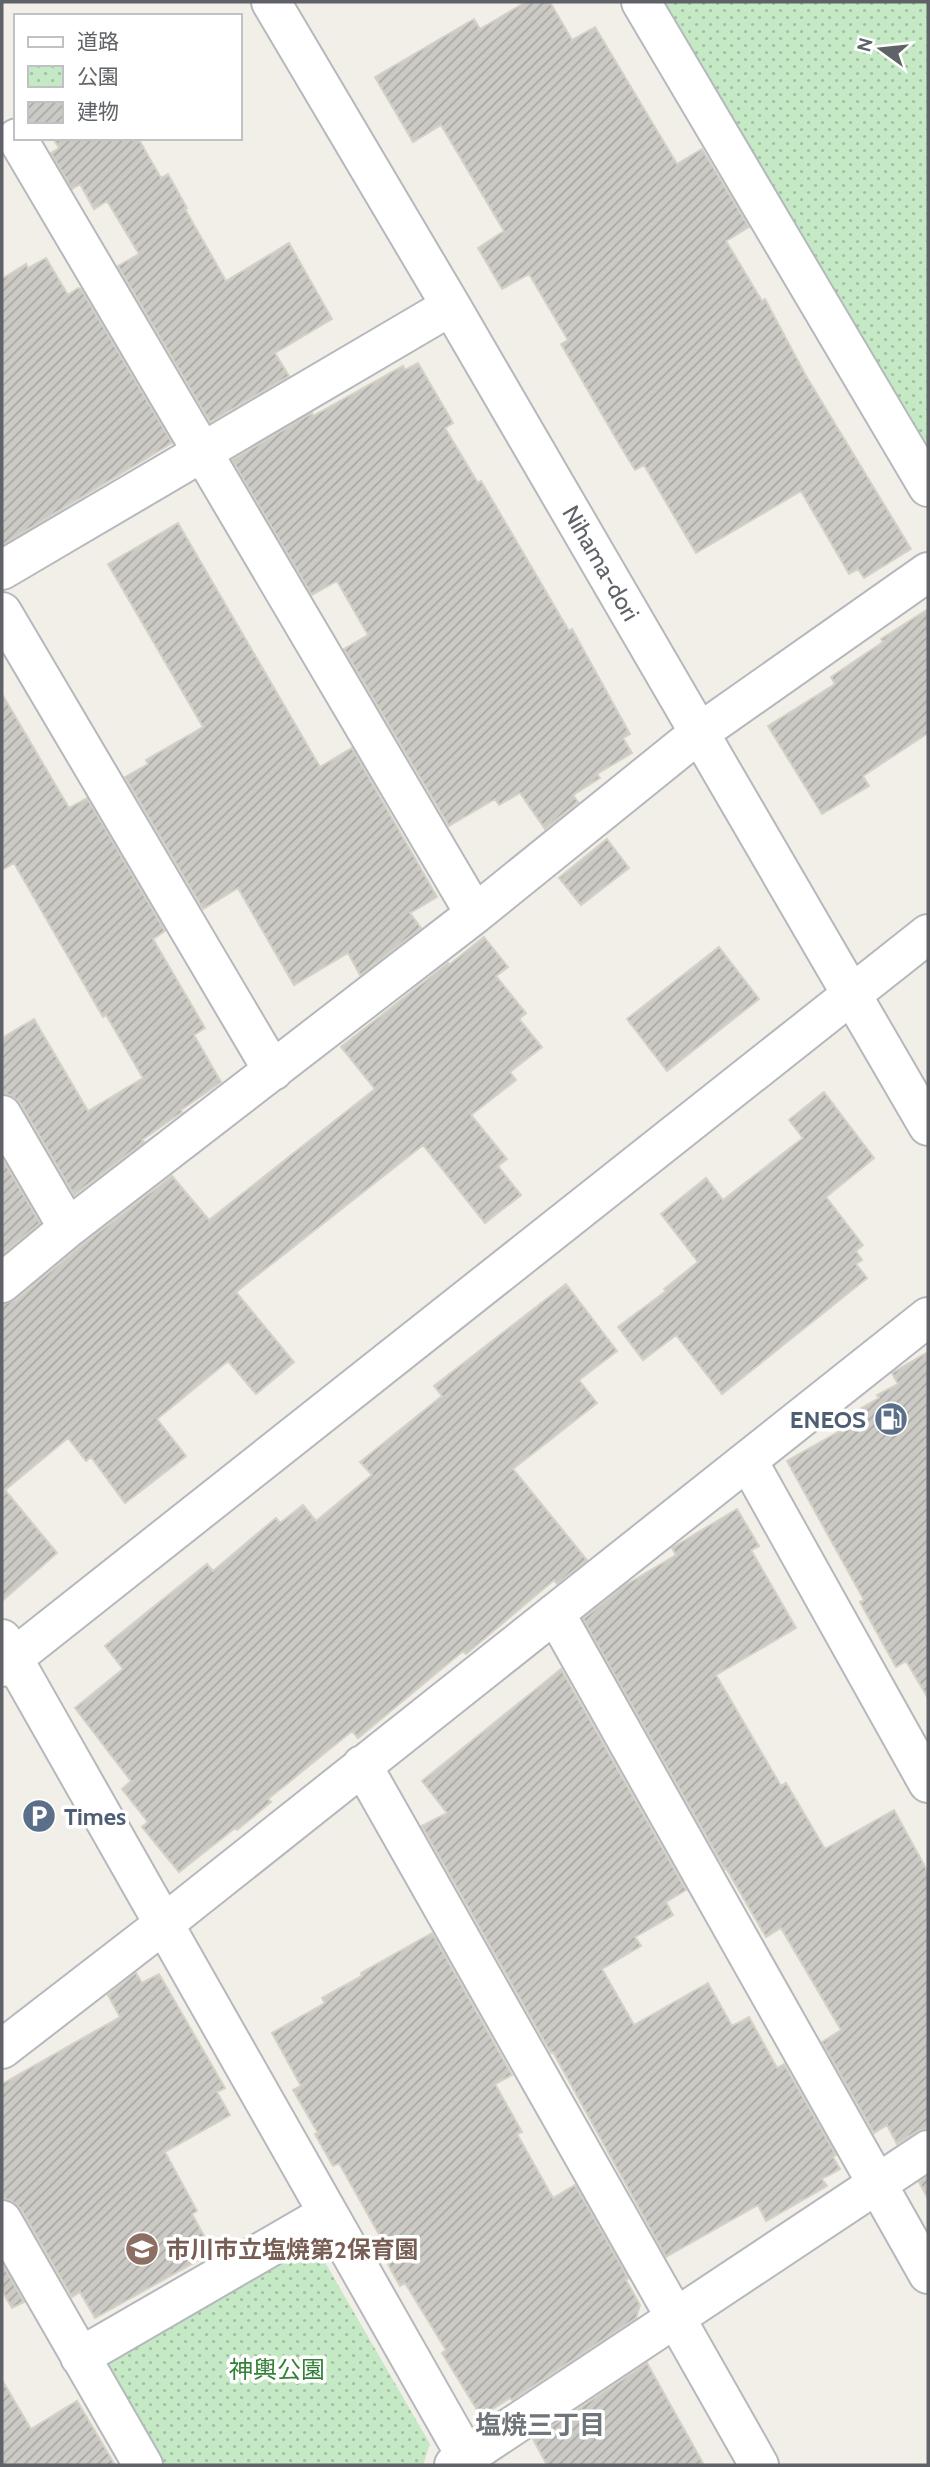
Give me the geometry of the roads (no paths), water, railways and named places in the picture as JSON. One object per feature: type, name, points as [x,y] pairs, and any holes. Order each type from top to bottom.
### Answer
[{"type":"street","name":"Nihama-dori","points":[[271,2],[928,1126]]},
{"type":"street","points":[[641,2],[928,487]]},
{"type":"street","points":[[2,113],[14,134]]},
{"type":"street","points":[[18,140],[475,914]]},
{"type":"street","points":[[2,570],[451,306]]},
{"type":"street","points":[[2,1283],[68,1228],[475,914],[699,733],[928,572]]},
{"type":"street","points":[[2,612],[273,1071]]},
{"type":"street","points":[[928,934],[5,1655],[165,1923],[464,2462],[928,2150]]},
{"type":"street","points":[[2,1115],[68,1228]]},
{"type":"street","points":[[2,2049],[165,1923],[928,1317]]},
{"type":"street","points":[[748,1461],[928,1783]]},
{"type":"street","points":[[555,1613],[928,2274]]},
{"type":"street","points":[[362,1765],[759,2465]]},
{"type":"street","points":[[80,2357],[327,2214]]},
{"type":"street","points":[[2,2220],[143,2465]]},
{"type":"place","name":"ENEOS","points":[[891,1419]]},
{"type":"place","name":"Times","points":[[39,1816]]},
{"type":"place","name":"市川市立塩焼第2保育園","points":[[142,2249]]},
{"type":"district","name":"塩焼三丁目","points":[[540,2425]]},
{"type":"park label","name":"神輿公園","points":[[277,2369]]}]
